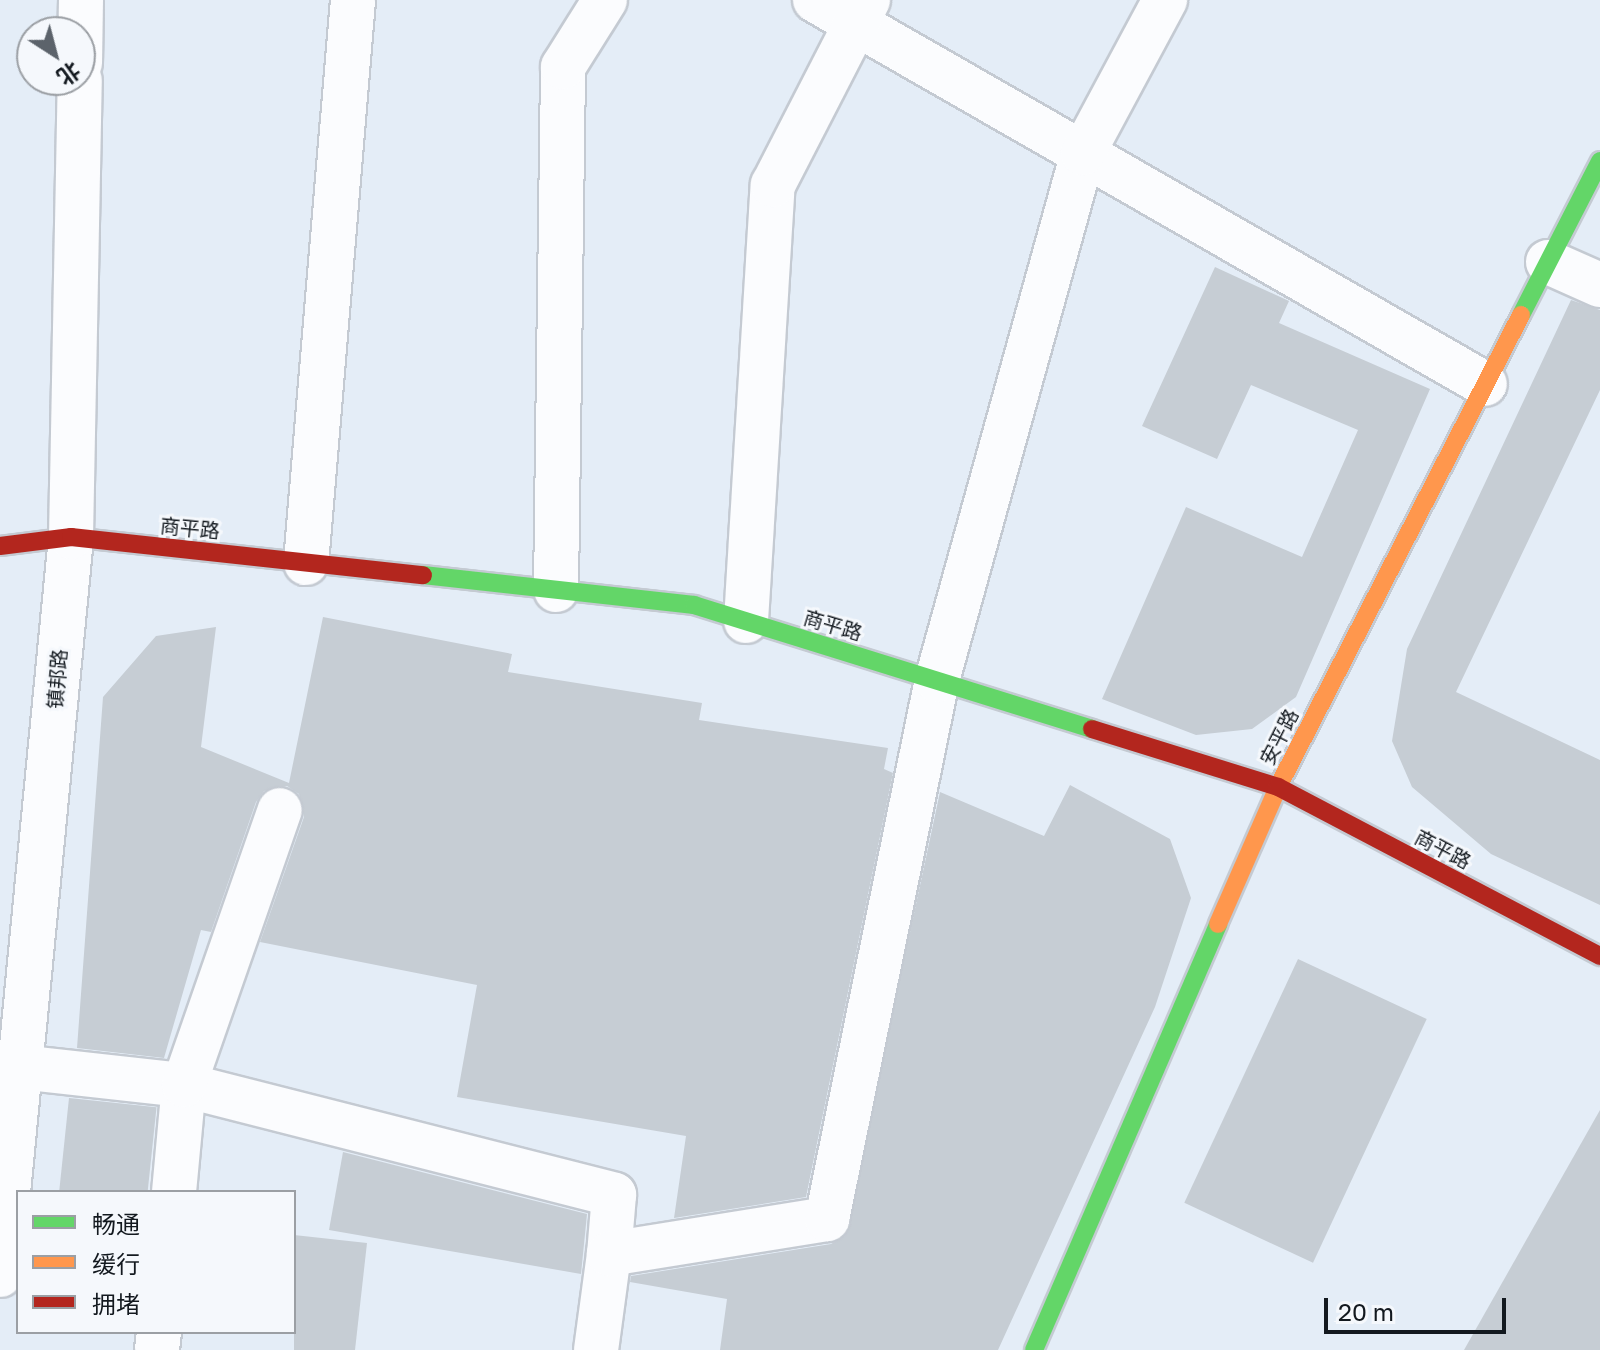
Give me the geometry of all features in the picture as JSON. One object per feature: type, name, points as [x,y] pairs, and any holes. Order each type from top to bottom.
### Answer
[{"type":"street","points":[[306,563],[353,0]]},
{"type":"street","points":[[556,590],[563,67],[605,0]]},
{"type":"street","points":[[815,0],[861,11],[1083,153],[1485,384]]},
{"type":"street","points":[[609,1254],[827,1219],[937,680],[1083,153],[1165,0]]},
{"type":"street","points":[[746,621],[773,185],[861,11]]},
{"type":"street","name":"镇邦路","points":[[0,1275],[71,537],[80,96]]},
{"type":"street","name":"安平路","points":[[1034,1350],[1278,787],[1600,161]]},
{"type":"street","points":[[1548,262],[1600,285]]},
{"type":"street","name":"商平路","points":[[0,546],[71,537],[694,605],[1278,787],[1600,956]]},
{"type":"street","points":[[174,1190],[184,1085],[280,810]]},
{"type":"street","points":[[20,1067],[184,1085],[614,1195],[596,1350]]},
{"type":"building","points":[[1215,267],[1289,301],[1279,323],[1430,389],[1296,697],[1252,729],[1196,735],[1102,699],[1186,507],[1302,557],[1358,430],[1251,385],[1217,459],[1142,426]]},
{"type":"building","points":[[1571,300],[1600,310],[1600,390],[1456,692],[1600,760],[1600,905],[1491,854],[1412,787],[1392,741],[1407,649]]},
{"type":"building","points":[[323,617],[512,654],[508,672],[702,703],[699,720],[888,748],[884,769],[893,773],[806,1197],[674,1218],[686,1136],[457,1097],[477,985],[260,942],[304,817],[299,794],[287,786],[264,791],[256,802],[211,932],[201,930],[164,1058],[77,1048],[103,697],[156,636],[216,627],[201,747],[289,783]]},
{"type":"building","points":[[1070,785],[1170,839],[1191,898],[1155,1007],[998,1350],[720,1350],[727,1299],[630,1282],[631,1276],[831,1244],[845,1236],[940,792],[1044,836]]},
{"type":"building","points":[[1298,959],[1427,1019],[1313,1263],[1184,1203]]},
{"type":"building","points":[[69,1098],[157,1107],[148,1190],[59,1190]]},
{"type":"building","points":[[1600,1110],[1600,1350],[1464,1350]]},
{"type":"building","points":[[343,1152],[587,1214],[581,1274],[329,1230]]},
{"type":"building","points":[[296,1235],[367,1243],[355,1350],[294,1350]]},
{"type":"traffic: fast","points":[[1521,315],[1600,161]]},
{"type":"traffic: fast","points":[[423,575],[694,605],[1092,729]]},
{"type":"traffic: fast","points":[[1034,1350],[1218,924]]},
{"type":"traffic: slow","points":[[1218,924],[1278,787],[1521,315]]},
{"type":"traffic: jam","points":[[0,546],[71,537],[423,575]]},
{"type":"traffic: jam","points":[[1092,729],[1278,787],[1600,956]]}]
